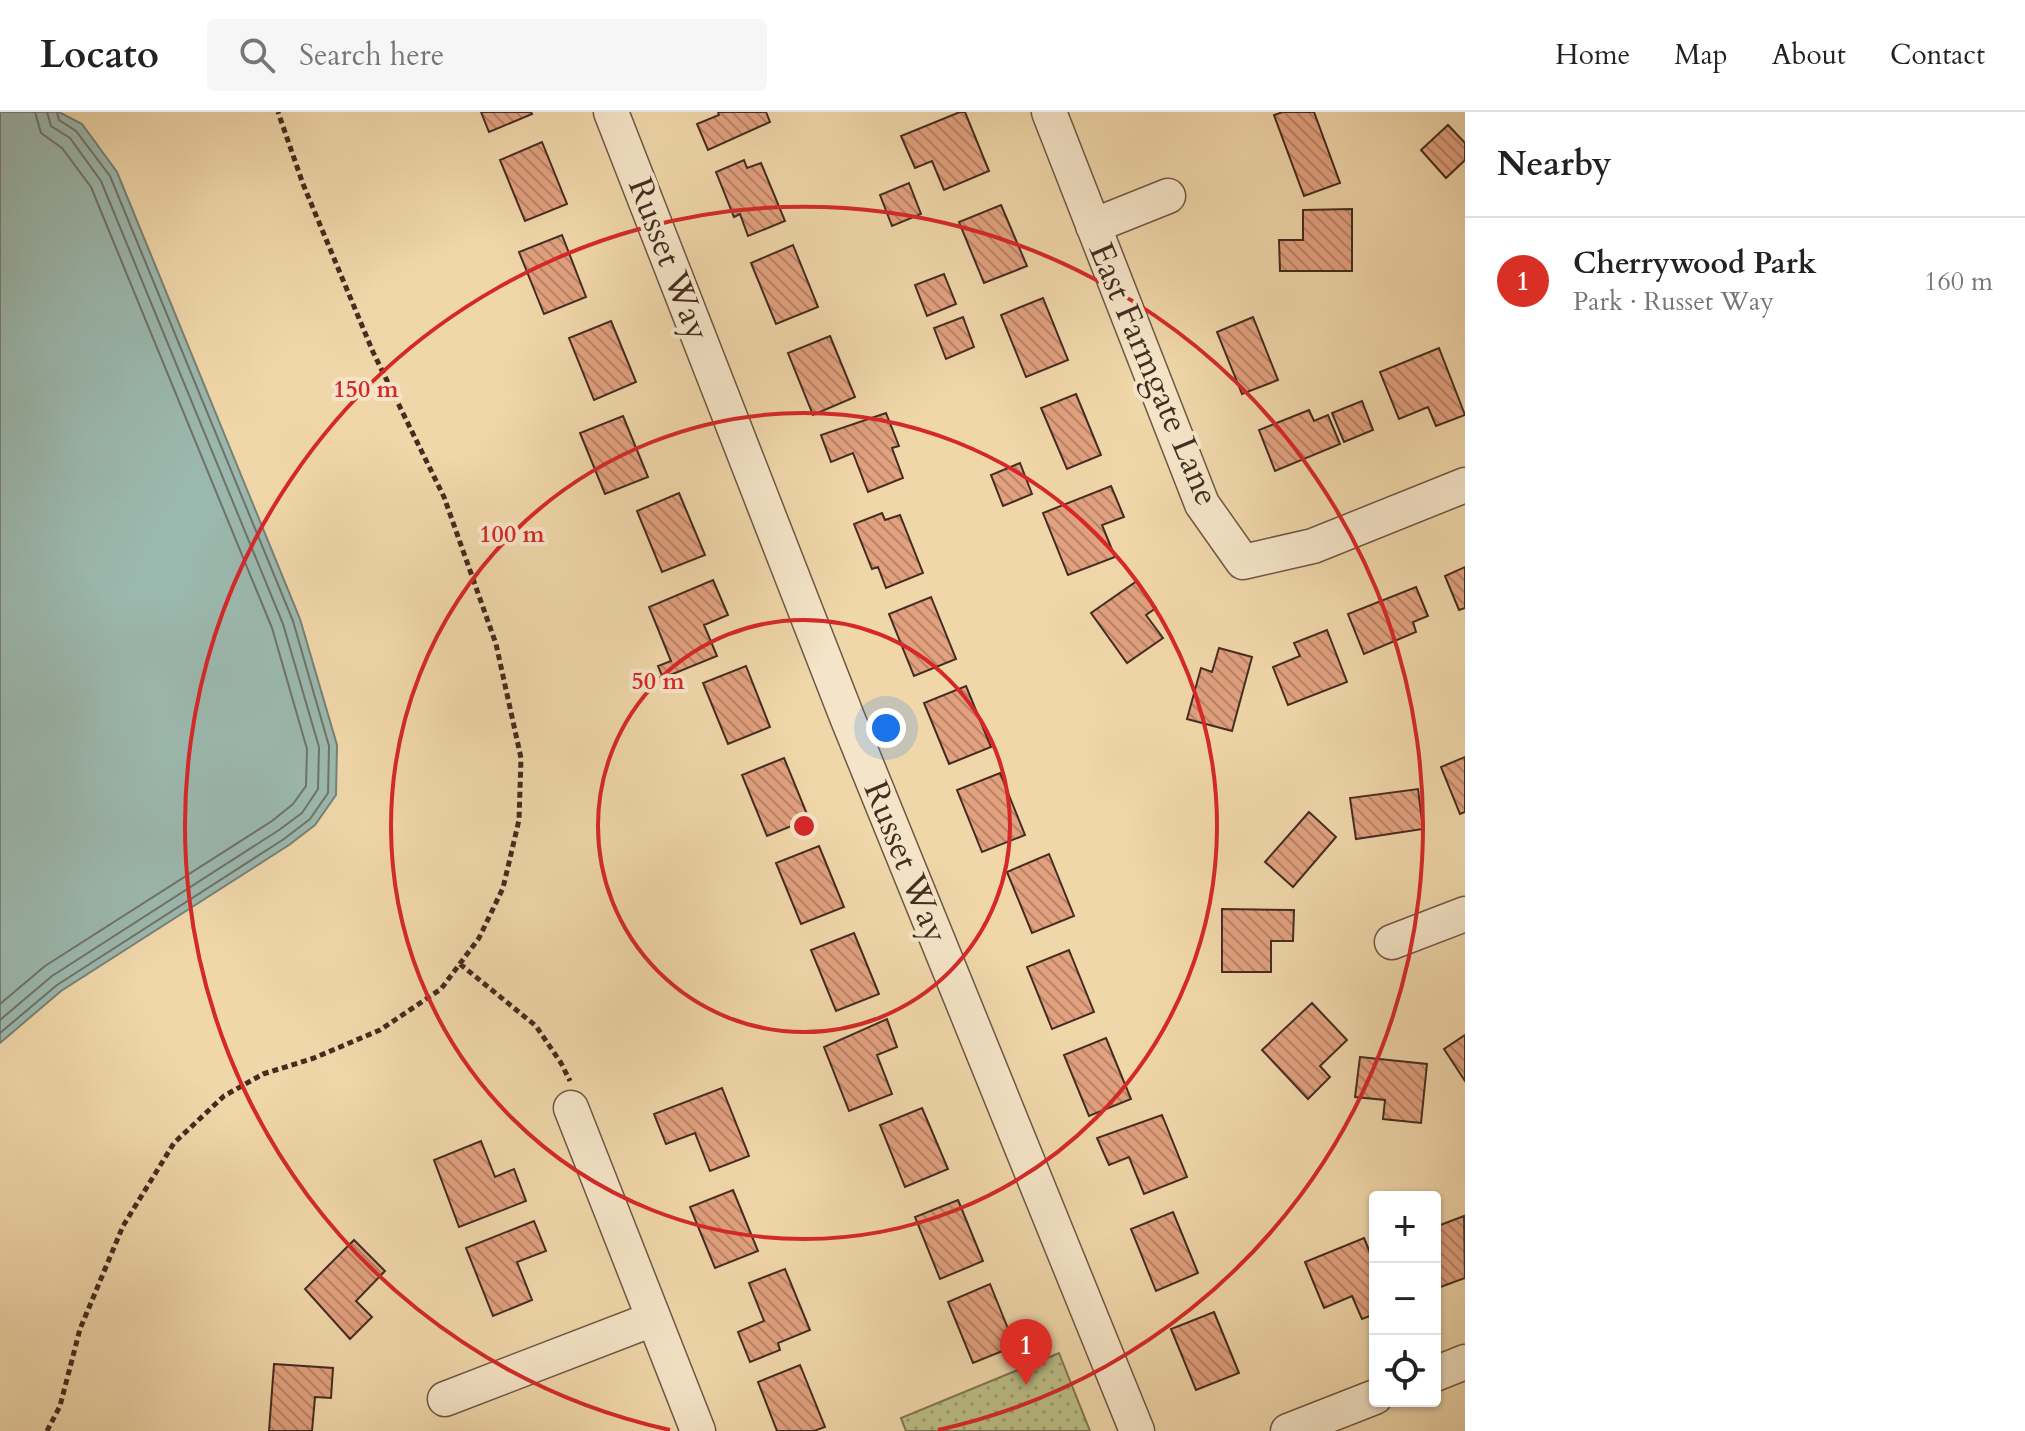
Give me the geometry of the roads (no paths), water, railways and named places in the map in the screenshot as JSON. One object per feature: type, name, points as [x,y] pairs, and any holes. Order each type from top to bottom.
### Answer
[{"type":"street","name":"Russet Way","points":[[611,112],[847,717],[1137,1431]]},
{"type":"street","name":"East Farmgate Lane","points":[[1049,112],[1202,504],[1243,562],[1313,546],[1465,485]]},
{"type":"street","name":"East Farmgate Lane","points":[[1093,226],[1168,196]]},
{"type":"street","points":[[1392,942],[1465,914]]},
{"type":"street","points":[[571,1108],[698,1431]]},
{"type":"street","points":[[445,1399],[653,1319]]},
{"type":"street","points":[[1441,1372],[1465,1362]]},
{"type":"street","points":[[1288,1431],[1369,1399]]},
{"type":"water","points":[[0,112],[59,112],[82,124],[117,172],[300,619],[337,745],[336,795],[315,825],[289,845],[61,991],[0,1043]]},
{"type":"place","name":"Cherrywood Park","points":[[1026,1385]]}]
